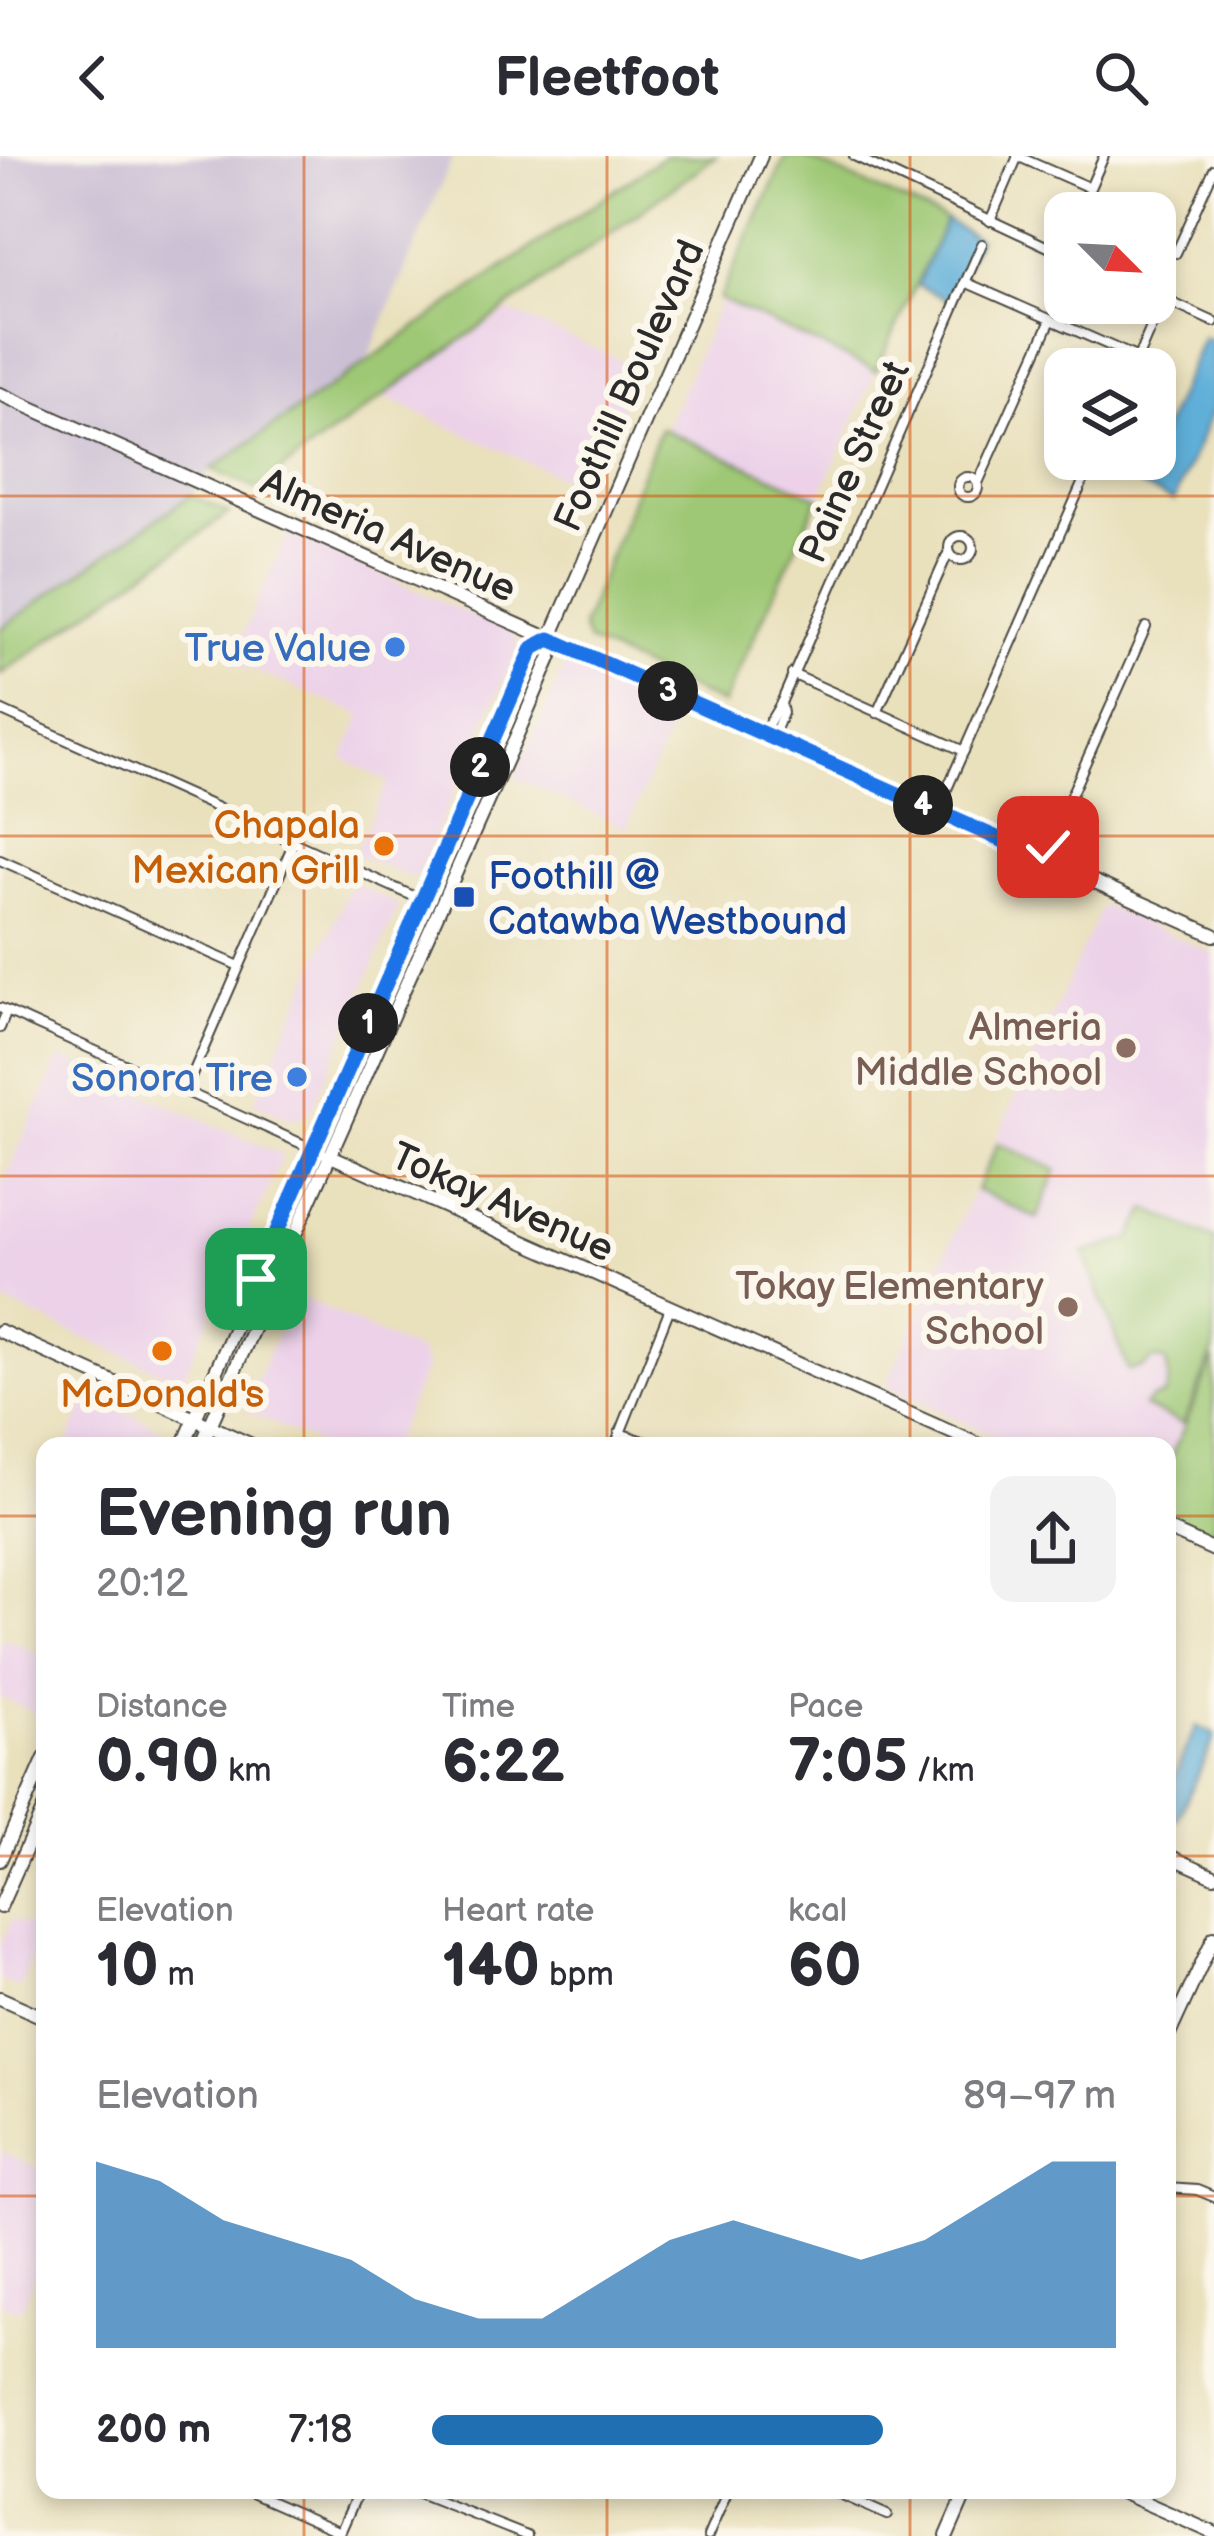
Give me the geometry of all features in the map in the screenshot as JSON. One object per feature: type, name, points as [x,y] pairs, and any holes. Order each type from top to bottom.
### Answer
[{"type":"main road","name":"Foothill Boulevard","points":[[205,1437],[551,656],[550,639],[760,156]]},
{"type":"main road","name":"Almeria Avenue","points":[[0,394],[1214,935]]},
{"type":"main road","name":"Foothill Boulevard","points":[[187,1437],[533,648],[550,639]]},
{"type":"main road","name":"Tokay Avenue","points":[[331,1156],[962,1437]]},
{"type":"main road","points":[[0,1331],[234,1437]]},
{"type":"main road","points":[[1176,1533],[1214,1550]]},
{"type":"main road","points":[[0,1860],[36,1778]]},
{"type":"main road","points":[[0,1907],[36,1826]]},
{"type":"main road","points":[[1176,1859],[1214,1876]]},
{"type":"main road","points":[[1176,2019],[1214,1937]]},
{"type":"main road","points":[[0,1998],[36,2014]]},
{"type":"main road","points":[[947,2536],[963,2499]]},
{"type":"main road","points":[[1136,2499],[1214,2534]]},
{"type":"street","points":[[854,156],[1044,247]]},
{"type":"street","points":[[989,222],[1017,156],[1090,188],[1104,156]]},
{"type":"street","points":[[1176,254],[1214,169]]},
{"type":"street","name":"Paine Street","points":[[768,735],[783,713],[781,703],[792,674],[982,244]]},
{"type":"street","points":[[965,282],[1044,317]]},
{"type":"street","points":[[1176,305],[1214,322]]},
{"type":"street","points":[[977,483],[1049,324]]},
{"type":"street","points":[[1060,324],[1115,348]]},
{"type":"street","points":[[947,789],[1085,480]]},
{"type":"street","points":[[877,713],[949,551]]},
{"type":"street","points":[[1042,858],[1146,627]]},
{"type":"street","points":[[792,674],[964,751]]},
{"type":"street","points":[[0,710],[422,900]]},
{"type":"street","points":[[185,1089],[293,844]]},
{"type":"street","points":[[0,860],[239,966]]},
{"type":"street","points":[[0,1028],[4,1010]]},
{"type":"street","name":"Tokay Avenue","points":[[4,1010],[331,1156]]},
{"type":"street","points":[[618,1437],[670,1308]]},
{"type":"street","points":[[619,1433],[631,1437]]},
{"type":"street","points":[[1176,2189],[1214,2197]]},
{"type":"street","points":[[263,2499],[339,2534],[355,2499]]},
{"type":"street","points":[[434,2499],[527,2536]]},
{"type":"street","points":[[708,2536],[724,2499]]},
{"type":"street","points":[[851,2499],[887,2515]]},
{"type":"shaded area","points":[[0,156],[453,156],[365,365],[212,469],[191,495],[0,629]]},
{"type":"shaded area","points":[[721,300],[876,371],[819,497],[665,430]]},
{"type":"shaded area","points":[[508,311],[640,368],[585,488],[382,396]]},
{"type":"shaded area","points":[[288,533],[515,635],[517,649],[412,878],[354,854],[388,781],[343,759],[362,715],[231,661]]},
{"type":"shaded area","points":[[577,665],[678,712],[626,828],[515,777],[565,666]]},
{"type":"shaded area","points":[[352,883],[399,905],[310,1113],[293,1120],[254,1102]]},
{"type":"shaded area","points":[[1102,905],[1214,954],[1214,1535],[1176,1518],[1176,1437],[996,1437],[886,1386]]},
{"type":"shaded area","points":[[60,1057],[283,1155],[183,1377],[175,1378],[0,1300],[0,1189]]},
{"type":"shaded area","points":[[295,1295],[420,1353],[426,1367],[395,1437],[304,1437],[246,1411]]},
{"type":"shaded area","points":[[90,1393],[164,1431],[162,1437],[70,1437]]},
{"type":"shaded area","points":[[4,1638],[36,1653],[36,1713],[0,1697]]},
{"type":"shaded area","points":[[12,1919],[36,1930],[36,1951],[19,1988],[0,1980],[0,1945]]},
{"type":"shaded area","points":[[0,2151],[36,2167],[36,2275],[20,2311],[0,2303]]},
{"type":"green space","points":[[664,156],[716,156],[256,489],[212,469]]},
{"type":"green space","points":[[786,156],[802,156],[946,220],[876,371],[719,299]]},
{"type":"green space","points":[[660,428],[819,497],[723,704],[588,642],[582,627]]},
{"type":"green space","points":[[191,495],[229,513],[0,675],[0,629]]},
{"type":"green space","points":[[998,1143],[1057,1170],[1037,1218],[976,1190]]},
{"type":"green space","points":[[1147,1209],[1214,1239],[1214,1350],[1183,1424],[1144,1406],[1166,1391],[1165,1361],[1153,1359],[1128,1370],[1084,1253],[1130,1239]]},
{"type":"green space","points":[[1214,1358],[1214,1534],[1176,1517],[1176,1445]]},
{"type":"water","points":[[946,220],[978,239],[949,300],[917,285]]},
{"type":"water","points":[[1203,337],[1214,342],[1214,406],[1174,501],[1139,485],[1141,480],[1176,480],[1176,399]]},
{"type":"water","points":[[1196,1726],[1214,1734],[1177,1820],[1176,1772]]},
{"type":"place","name":"True Value","points":[[395,647]]},
{"type":"place","name":"Chapala Mexican Grill","points":[[384,846]]},
{"type":"place","name":"Foothill @ Catawba Westbound","points":[[464,897]]},
{"type":"place","name":"Almeria Middle School","points":[[1126,1048]]},
{"type":"place","name":"Sonora Tire","points":[[297,1077]]},
{"type":"place","name":"Tokay Elementary School","points":[[1068,1307]]},
{"type":"place","name":"McDonald's","points":[[162,1351]]},
{"type":"route","points":[[256,1279],[533,648],[550,639],[1042,858],[1048,847]]}]
